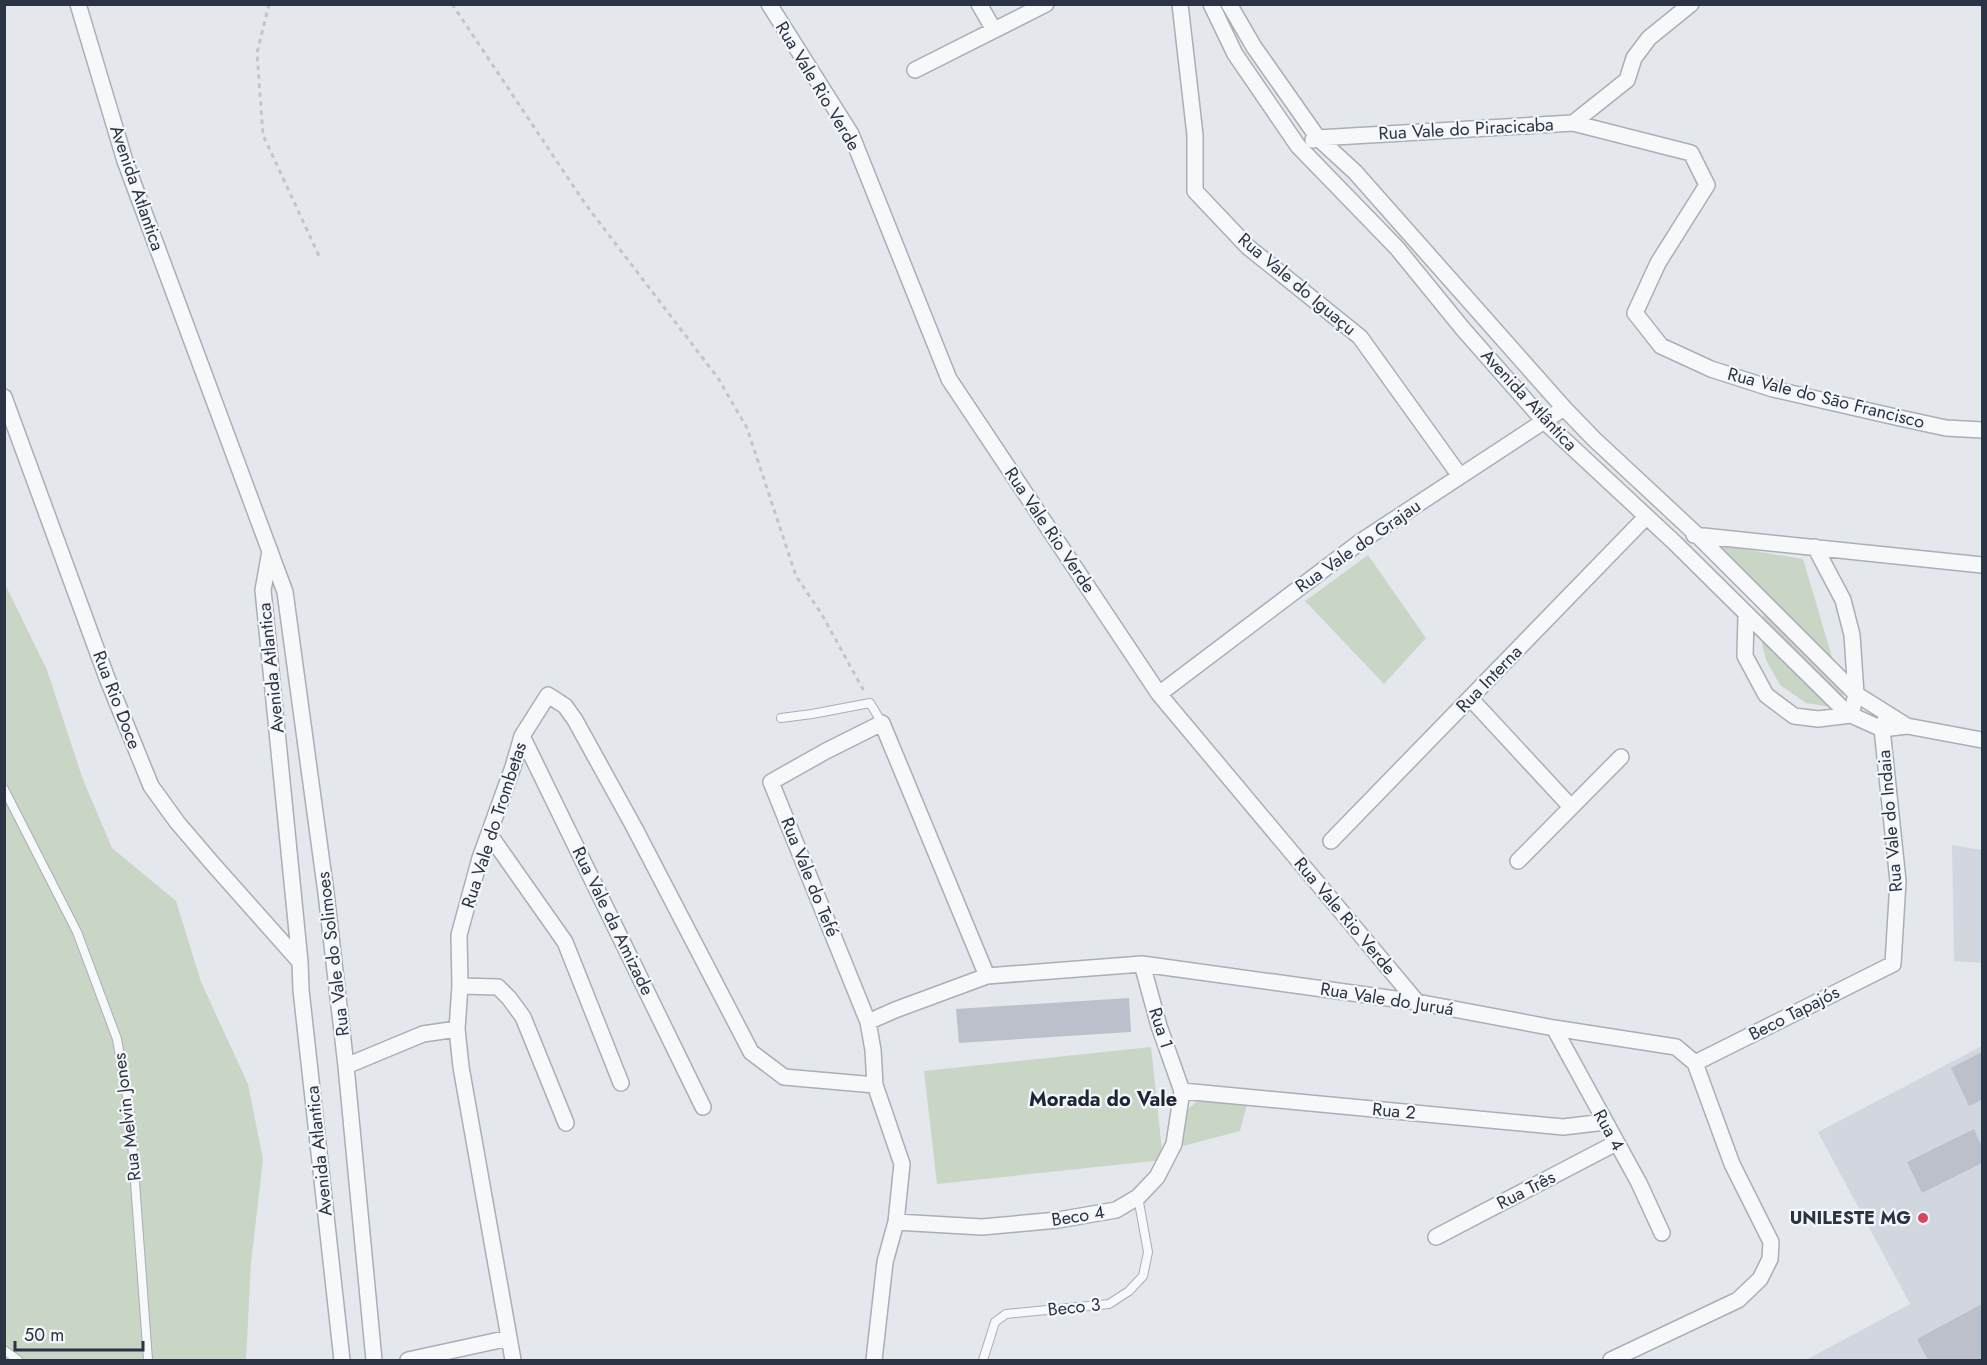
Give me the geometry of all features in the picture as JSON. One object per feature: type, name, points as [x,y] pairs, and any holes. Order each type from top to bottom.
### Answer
[{"type":"street","name":"Avenida Atlantica","points":[[78,4],[125,161],[270,551],[263,590],[301,990],[342,1360]]},
{"type":"street","name":"Rua Vale Rio Verde","points":[[769,4],[851,134],[949,379],[1159,694],[1417,1002]]},
{"type":"street","points":[[979,4],[994,30]]},
{"type":"street","points":[[915,70],[1046,4]]},
{"type":"street","name":"Rua Vale do Iguaçu","points":[[1180,4],[1195,135],[1196,191],[1248,247],[1360,337],[1460,476]]},
{"type":"street","name":"Avenida Atlântica","points":[[1210,4],[1235,54],[1298,146],[1397,248],[1463,329],[1544,421],[1675,543],[1746,615],[1851,715],[1983,740]]},
{"type":"street","name":"Avenida Atlântica","points":[[1229,4],[1254,47],[1318,138],[1355,172],[1564,408],[1696,534],[1884,722]]},
{"type":"street","name":"Rua Vale do Piracicaba","points":[[1298,146],[1318,138],[1573,123],[1627,80],[1634,58],[1649,38],[1691,4]]},
{"type":"street","name":"Rua Vale do São Francisco","points":[[1573,123],[1691,153],[1707,185],[1658,262],[1635,313],[1661,346],[1711,369],[1773,389],[1946,428],[1983,430]]},
{"type":"street","name":"Rua Rio Doce","points":[[4,397],[107,678],[151,786],[198,846],[300,962]]},
{"type":"street","name":"Rua Vale do Grajau","points":[[1159,694],[1360,542],[1564,408]]},
{"type":"street","name":"Rua Interna","points":[[1331,841],[1646,517]]},
{"type":"street","points":[[1675,543],[1696,534],[1983,565]]},
{"type":"street","points":[[1746,615],[1745,656],[1766,695],[1794,716],[1818,719],[1851,715],[1856,694],[1852,635],[1843,600],[1815,547]]},
{"type":"street","name":"Rua Vale do Solimoes","points":[[270,551],[285,592],[326,893],[346,1066],[374,1360]]},
{"type":"street","name":"Rua Vale do Trombetas","points":[[513,1360],[461,1067],[457,1029],[460,986],[459,935],[480,858],[522,736],[549,695],[566,706],[575,720],[634,827],[751,1052],[784,1077],[875,1085]]},
{"type":"street","points":[[1471,699],[1571,807]]},
{"type":"street","name":"Rua Vale do Indaia","points":[[1884,722],[1898,881],[1893,964]]},
{"type":"street","points":[[882,723],[987,976]]},
{"type":"street","name":"Rua Vale do Tefé","points":[[874,1360],[885,1262],[896,1222],[902,1164],[875,1085],[873,1050],[868,1022],[771,782],[882,723]]},
{"type":"street","name":"Rua Vale da Amizade","points":[[522,736],[703,1107]]},
{"type":"street","points":[[1518,861],[1621,757]]},
{"type":"street","points":[[489,834],[565,942],[621,1083]]},
{"type":"street","name":"Rua Vale do Juruá","points":[[868,1022],[987,976],[1142,964],[1417,1002],[1554,1028],[1676,1047],[1695,1063]]},
{"type":"street","name":"Rua 1","points":[[1142,964],[1159,1026],[1182,1091]]},
{"type":"street","name":"Beco Tapajós","points":[[1695,1063],[1893,964]]},
{"type":"street","points":[[460,986],[498,987],[509,998],[523,1017],[566,1124]]},
{"type":"street","name":"Rua 4","points":[[1554,1028],[1639,1183],[1662,1233]]},
{"type":"street","points":[[346,1066],[423,1034],[457,1029]]},
{"type":"street","points":[[1611,1360],[1738,1300],[1760,1279],[1770,1260],[1771,1242],[1732,1164],[1695,1063]]},
{"type":"street","name":"Rua 2","points":[[1182,1091],[1563,1127],[1605,1122]]},
{"type":"street","name":"Beco 4","points":[[896,1222],[982,1227],[1058,1220],[1116,1210],[1138,1197],[1157,1177],[1173,1144],[1182,1091]]},
{"type":"street","name":"Rua Três","points":[[1436,1237],[1616,1143]]},
{"type":"street","points":[[408,1360],[510,1338]]},
{"type":"lane","points":[[781,718],[870,703],[882,723]]},
{"type":"lane","name":"Rua Melvin Jones","points":[[4,789],[77,932],[117,1039],[130,1114],[148,1360]]},
{"type":"lane","name":"Beco 3","points":[[983,1360],[995,1322],[1006,1314],[1109,1304],[1129,1291],[1143,1276],[1148,1252],[1138,1197]]},
{"type":"lane","points":[[4,1350],[18,1360]]},
{"type":"path","points":[[269,4],[257,53],[263,135],[320,258]]},
{"type":"path","points":[[452,4],[586,205],[718,378],[747,428],[796,576],[821,613],[870,703]]},
{"type":"shaded area","points":[[1952,845],[1982,850],[1982,963],[1954,961]]},
{"type":"shaded area","name":"UNILESTE MG","points":[[1982,1046],[1982,1360],[1806,1360],[1910,1304],[1818,1132]]},
{"type":"green space","points":[[1707,543],[1803,559],[1845,701],[1831,707],[1806,703],[1780,685],[1766,660],[1760,635],[1766,602]]},
{"type":"green space","points":[[1368,555],[1426,638],[1384,684],[1305,601]]},
{"type":"green space","points":[[4,582],[47,670],[82,777],[112,848],[176,901],[201,982],[248,1084],[263,1159],[251,1263],[246,1360],[5,1360]]},
{"type":"green space","points":[[1151,1047],[1163,1160],[937,1184],[924,1071]]},
{"type":"green space","points":[[1202,1097],[1248,1100],[1240,1131],[1183,1146],[1188,1109]]},
{"type":"building","points":[[1129,998],[1131,1032],[959,1043],[956,1009]]},
{"type":"building","points":[[1982,1052],[1982,1100],[1969,1106],[1951,1068]]},
{"type":"building","points":[[1974,1129],[1982,1147],[1982,1163],[1922,1193],[1907,1162]]},
{"type":"building","points":[[1982,1304],[1982,1360],[1928,1360],[1917,1339]]},
{"type":"place","name":"UNILESTE MG","points":[[1923,1218]]},
{"type":"district","name":"Morada do Vale","points":[[1103,1099]]}]
